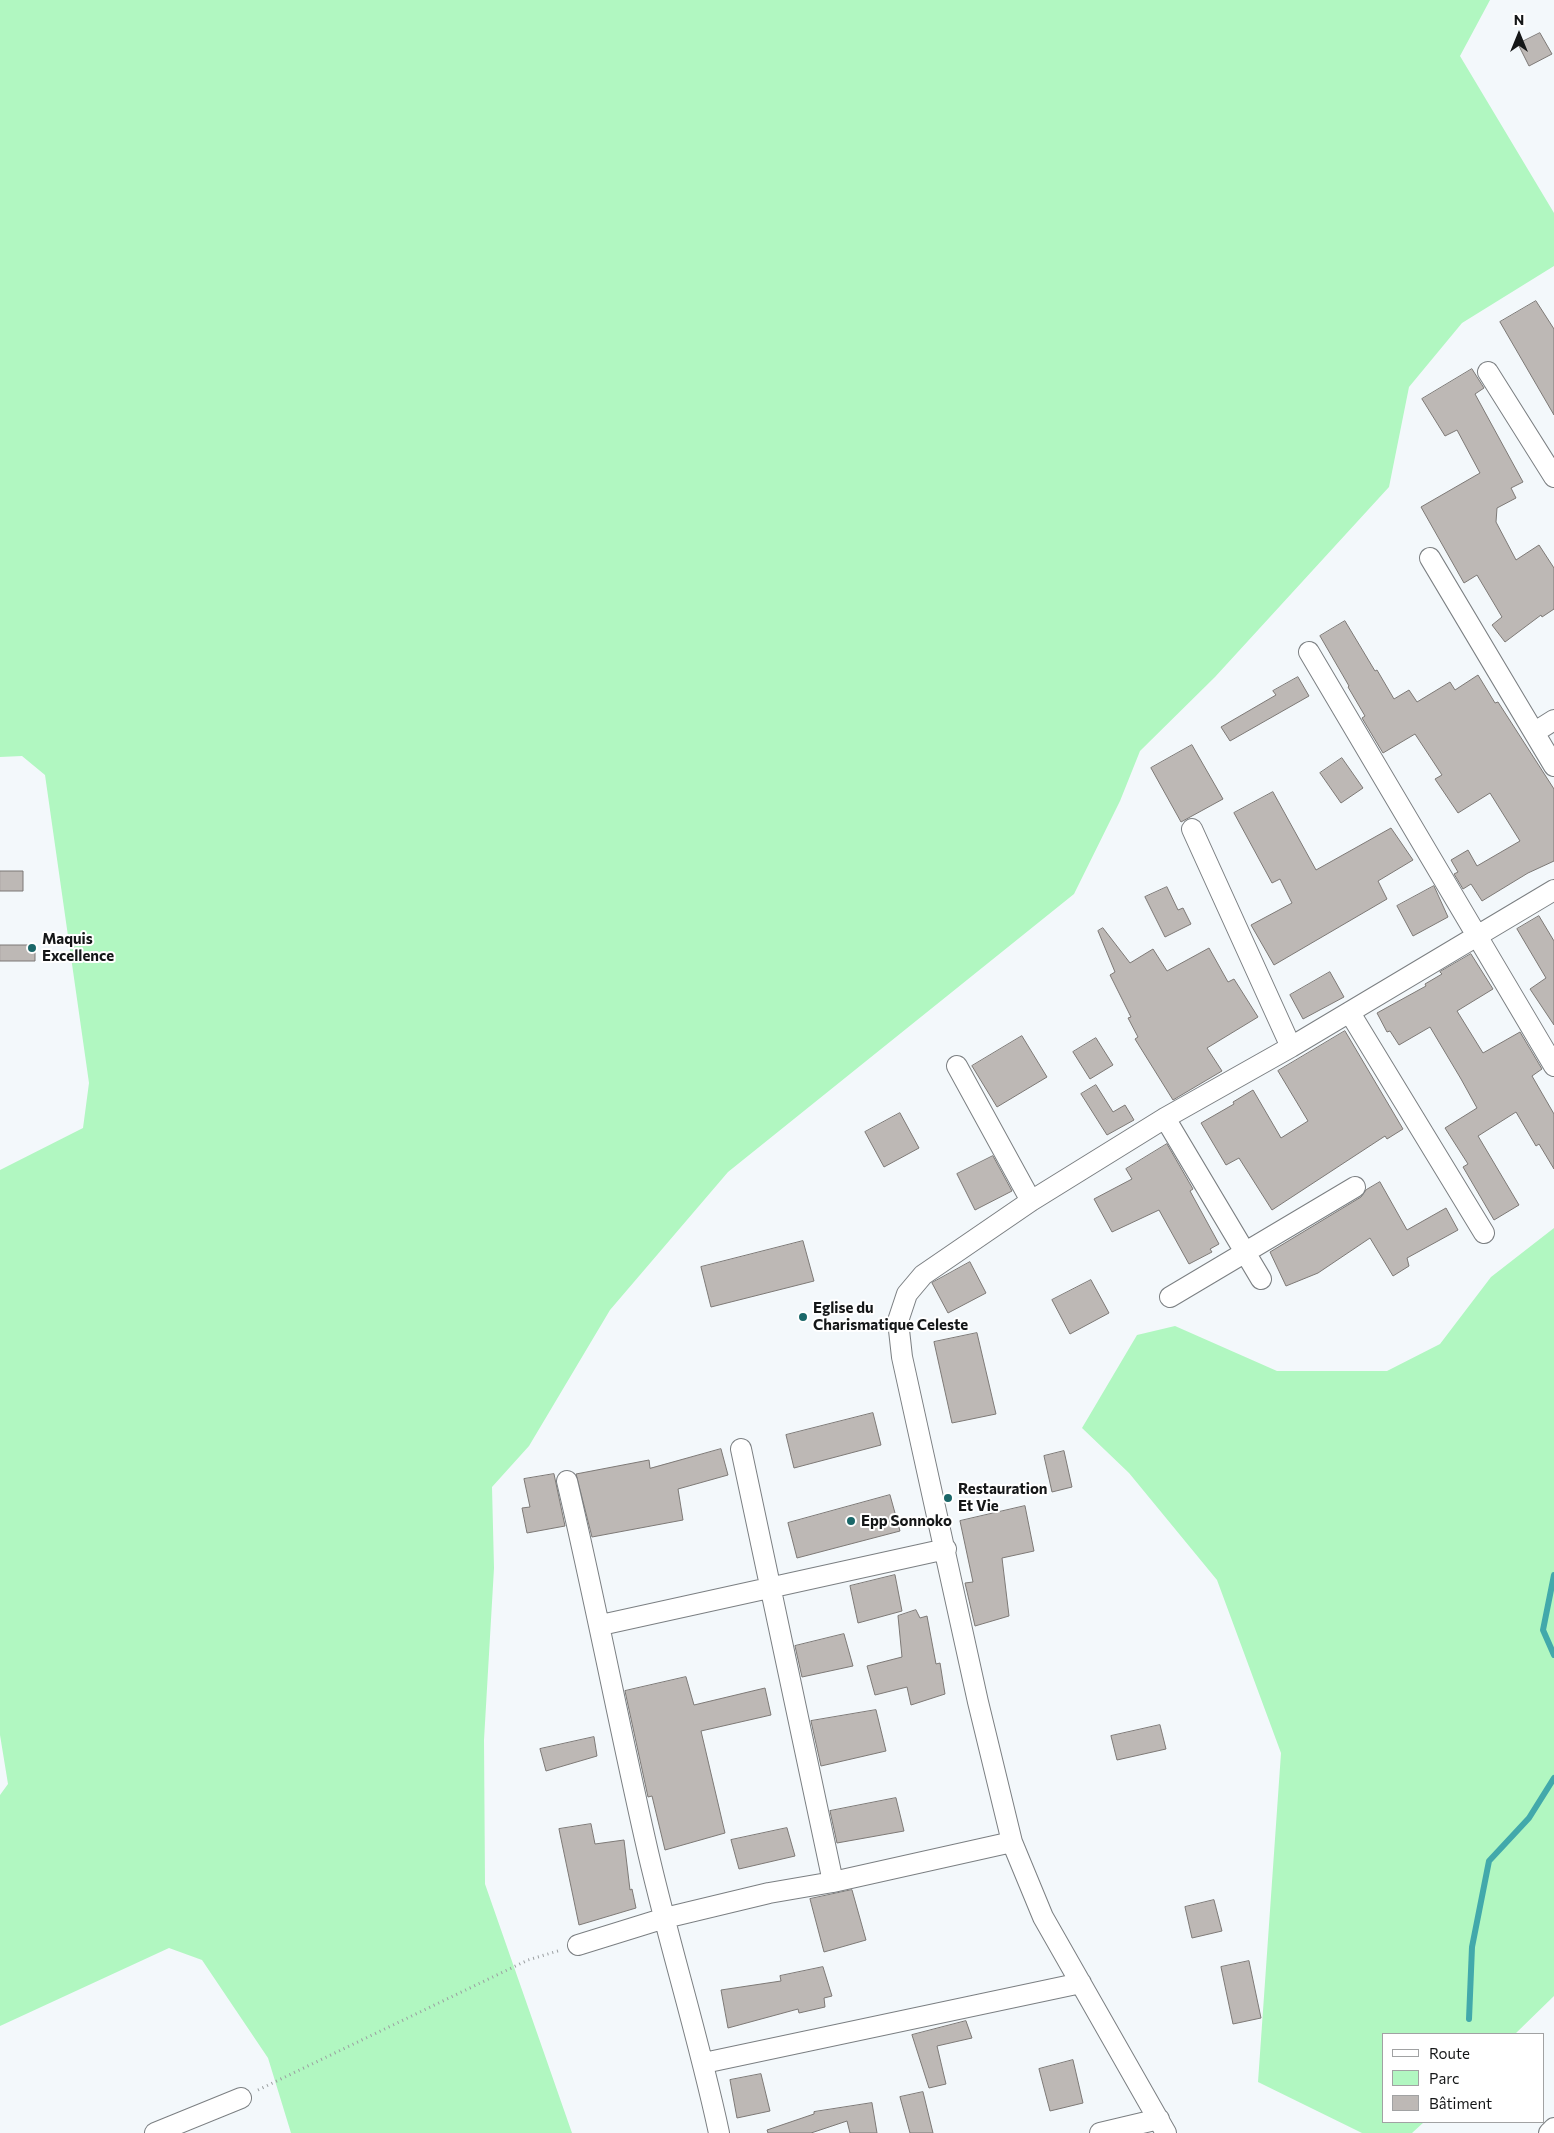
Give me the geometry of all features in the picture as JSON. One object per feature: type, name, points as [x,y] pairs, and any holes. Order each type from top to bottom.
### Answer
[{"type":"street","points":[[1488,372],[1554,477]]},
{"type":"street","points":[[1430,558],[1554,766]]},
{"type":"street","points":[[1310,652],[1478,934],[1554,1066]]},
{"type":"street","points":[[1535,732],[1554,720]]},
{"type":"street","points":[[1192,829],[1291,1047]]},
{"type":"street","points":[[1100,2133],[1163,2126],[1043,1917],[1012,1842],[978,1702],[946,1549],[902,1357],[898,1321],[907,1294],[923,1274],[1031,1201],[1166,1118],[1350,1013],[1478,934],[1554,890]]},
{"type":"street","points":[[1350,1013],[1484,1233]]},
{"type":"street","points":[[957,1066],[1031,1201]]},
{"type":"street","points":[[1166,1118],[1261,1279]]},
{"type":"street","points":[[1170,1297],[1355,1187]]},
{"type":"street","points":[[741,1449],[833,1882]]},
{"type":"street","points":[[567,1481],[601,1625],[645,1840],[704,2064],[719,2133]]},
{"type":"street","points":[[601,1625],[946,1549]]},
{"type":"street","points":[[578,1945],[665,1918],[769,1893],[833,1882],[1012,1842]]},
{"type":"street","points":[[704,2064],[1081,1983]]},
{"type":"street","points":[[155,2133],[241,2098]]},
{"type":"street","points":[[1548,2133],[1554,2128]]},
{"type":"path","points":[[241,2098],[528,1960],[578,1945]]},
{"type":"green space","points":[[0,0],[1490,0],[1460,56],[1554,213],[1554,266],[1462,323],[1409,387],[1389,487],[1215,677],[1140,751],[1120,801],[1074,894],[728,1172],[610,1310],[529,1446],[492,1487],[494,1568],[484,1740],[485,1884],[572,2133],[291,2133],[268,2058],[202,1960],[169,1948],[0,2026],[0,1795],[8,1784],[0,1735],[0,1170],[83,1128],[89,1083],[45,775],[22,756],[0,757]]},
{"type":"green space","points":[[1554,1228],[1554,1996],[1516,2033],[1382,2033],[1382,2123],[1423,2123],[1412,2133],[1362,2133],[1258,2082],[1281,1753],[1217,1580],[1129,1473],[1082,1428],[1137,1335],[1175,1326],[1277,1371],[1387,1371],[1440,1344],[1491,1277]]},
{"type":"building","points":[[1540,33],[1552,54],[1529,66],[1518,44]]},
{"type":"building","points":[[1536,301],[1554,329],[1554,415],[1500,322]]},
{"type":"building","points":[[1472,369],[1484,388],[1475,394],[1523,482],[1511,488],[1516,498],[1497,508],[1496,522],[1516,560],[1539,545],[1554,568],[1554,609],[1542,617],[1541,615],[1505,642],[1492,625],[1502,617],[1477,575],[1464,583],[1421,507],[1480,473],[1457,430],[1445,436],[1422,399]]},
{"type":"building","points":[[1345,621],[1394,699],[1409,690],[1417,702],[1450,682],[1455,690],[1478,675],[1495,703],[1498,702],[1554,789],[1554,861],[1528,873],[1482,901],[1471,884],[1463,889],[1454,874],[1458,872],[1451,860],[1468,850],[1477,866],[1520,841],[1490,793],[1458,813],[1435,779],[1442,775],[1415,734],[1383,753],[1362,718],[1365,716],[1320,636]]},
{"type":"building","points":[[1298,677],[1309,696],[1230,741],[1221,727],[1276,695],[1273,691]]},
{"type":"building","points":[[1192,745],[1223,799],[1181,822],[1151,768]]},
{"type":"building","points":[[1342,758],[1363,788],[1341,803],[1320,773]]},
{"type":"building","points":[[1273,792],[1316,870],[1391,828],[1413,860],[1378,881],[1387,899],[1274,965],[1251,925],[1292,903],[1280,879],[1272,883],[1234,813]]},
{"type":"building","points":[[0,871],[23,871],[23,891],[0,891]]},
{"type":"building","points":[[1434,886],[1448,917],[1413,936],[1397,906]]},
{"type":"building","points":[[1167,887],[1178,910],[1183,908],[1191,924],[1165,937],[1145,897]]},
{"type":"building","points":[[1539,916],[1554,941],[1554,1025],[1530,989],[1546,978],[1517,929]]},
{"type":"building","points":[[1103,928],[1130,963],[1153,949],[1167,971],[1209,948],[1228,982],[1234,979],[1258,1017],[1207,1048],[1222,1071],[1173,1100],[1135,1039],[1138,1037],[1128,1018],[1131,1017],[1110,975],[1115,972],[1098,931]]},
{"type":"building","points":[[0,945],[35,945],[35,961],[0,961]]},
{"type":"building","points":[[1471,954],[1493,989],[1457,1011],[1483,1053],[1520,1032],[1542,1069],[1532,1076],[1554,1114],[1554,1169],[1539,1144],[1536,1146],[1516,1112],[1478,1136],[1519,1205],[1494,1220],[1463,1167],[1468,1164],[1445,1128],[1477,1108],[1461,1079],[1430,1027],[1399,1045],[1390,1031],[1387,1032],[1377,1013],[1426,986],[1425,984],[1442,974],[1440,972]]},
{"type":"building","points":[[1330,972],[1344,997],[1303,1019],[1290,995]]},
{"type":"building","points":[[1345,1031],[1403,1129],[1387,1139],[1385,1136],[1272,1210],[1239,1158],[1226,1165],[1201,1123],[1234,1104],[1233,1102],[1253,1090],[1281,1138],[1308,1121],[1278,1071]]},
{"type":"building","points":[[1022,1036],[1047,1077],[997,1107],[972,1066]]},
{"type":"building","points":[[1096,1038],[1113,1065],[1090,1079],[1073,1052]]},
{"type":"building","points":[[1096,1085],[1113,1112],[1125,1105],[1134,1120],[1107,1135],[1081,1094]]},
{"type":"building","points":[[900,1113],[919,1148],[884,1167],[865,1132]]},
{"type":"building","points":[[1167,1144],[1193,1189],[1190,1191],[1219,1244],[1210,1249],[1212,1252],[1189,1264],[1159,1210],[1112,1232],[1094,1199],[1132,1179],[1126,1169]]},
{"type":"building","points":[[993,1156],[1012,1191],[975,1210],[957,1174]]},
{"type":"building","points":[[1380,1182],[1407,1230],[1446,1208],[1458,1230],[1407,1258],[1409,1266],[1393,1276],[1370,1238],[1318,1273],[1286,1286],[1270,1252],[1361,1197],[1366,1190]]},
{"type":"building","points":[[803,1241],[814,1281],[711,1307],[701,1267]]},
{"type":"building","points":[[970,1262],[986,1293],[948,1313],[932,1283]]},
{"type":"building","points":[[1091,1280],[1109,1313],[1070,1334],[1052,1300]]},
{"type":"building","points":[[977,1333],[996,1414],[952,1423],[934,1342]]},
{"type":"building","points":[[873,1413],[881,1445],[794,1468],[786,1435]]},
{"type":"building","points":[[721,1449],[728,1475],[678,1489],[683,1520],[592,1537],[576,1474],[649,1460],[650,1468]]},
{"type":"building","points":[[1064,1451],[1072,1487],[1052,1492],[1044,1456]]},
{"type":"building","points":[[554,1474],[565,1526],[527,1533],[522,1508],[530,1507],[524,1479]]},
{"type":"building","points":[[890,1495],[900,1531],[797,1558],[788,1523]]},
{"type":"building","points":[[1025,1506],[1034,1551],[1002,1558],[1009,1616],[975,1626],[965,1583],[973,1582],[960,1521]]},
{"type":"building","points":[[895,1575],[902,1611],[858,1623],[850,1586]]},
{"type":"building","points":[[916,1610],[920,1618],[927,1616],[936,1664],[940,1663],[945,1694],[911,1705],[907,1687],[875,1695],[867,1666],[902,1657],[898,1616]]},
{"type":"building","points":[[844,1634],[853,1666],[802,1677],[795,1646]]},
{"type":"building","points":[[686,1677],[694,1705],[765,1688],[771,1715],[701,1731],[725,1833],[665,1850],[652,1796],[648,1797],[625,1691]]},
{"type":"building","points":[[876,1710],[886,1751],[821,1766],[811,1721]]},
{"type":"building","points":[[1160,1725],[1166,1749],[1117,1760],[1111,1736]]},
{"type":"building","points":[[594,1737],[597,1756],[546,1771],[540,1749]]},
{"type":"building","points":[[896,1798],[904,1831],[837,1843],[830,1811]]},
{"type":"building","points":[[591,1824],[595,1844],[624,1840],[630,1890],[632,1889],[636,1908],[579,1925],[559,1829]]},
{"type":"building","points":[[787,1828],[795,1856],[739,1869],[731,1840]]},
{"type":"building","points":[[852,1890],[866,1940],[824,1952],[810,1899]]},
{"type":"building","points":[[1214,1900],[1222,1931],[1192,1938],[1185,1907]]},
{"type":"building","points":[[1249,1961],[1261,2018],[1233,2024],[1221,1967]]},
{"type":"building","points":[[823,1967],[832,1996],[824,1998],[825,2007],[799,2013],[798,2009],[728,2028],[721,1990],[781,1981],[780,1976]]},
{"type":"building","points":[[966,2021],[972,2038],[937,2046],[946,2084],[929,2088],[912,2035]]},
{"type":"building","points":[[1073,2060],[1083,2103],[1050,2111],[1039,2069]]},
{"type":"building","points":[[761,2074],[770,2111],[737,2118],[730,2080]]},
{"type":"building","points":[[923,2092],[933,2133],[910,2133],[900,2097]]},
{"type":"building","points":[[872,2103],[877,2133],[850,2133],[847,2121],[811,2133],[768,2133],[767,2130],[814,2114],[814,2112]]},
{"type":"waterway","points":[[1554,1575],[1543,1630],[1554,1655]]},
{"type":"waterway","points":[[1469,2019],[1472,1947],[1489,1861],[1529,1818],[1554,1778]]},
{"type":"place","name":"Maquis Excellence","points":[[32,948]]},
{"type":"place","name":"Eglise du Charismatique Celeste","points":[[803,1317]]},
{"type":"place","name":"Restauration Et Vie","points":[[948,1498]]},
{"type":"place","name":"Epp Sonnoko","points":[[851,1521]]}]
